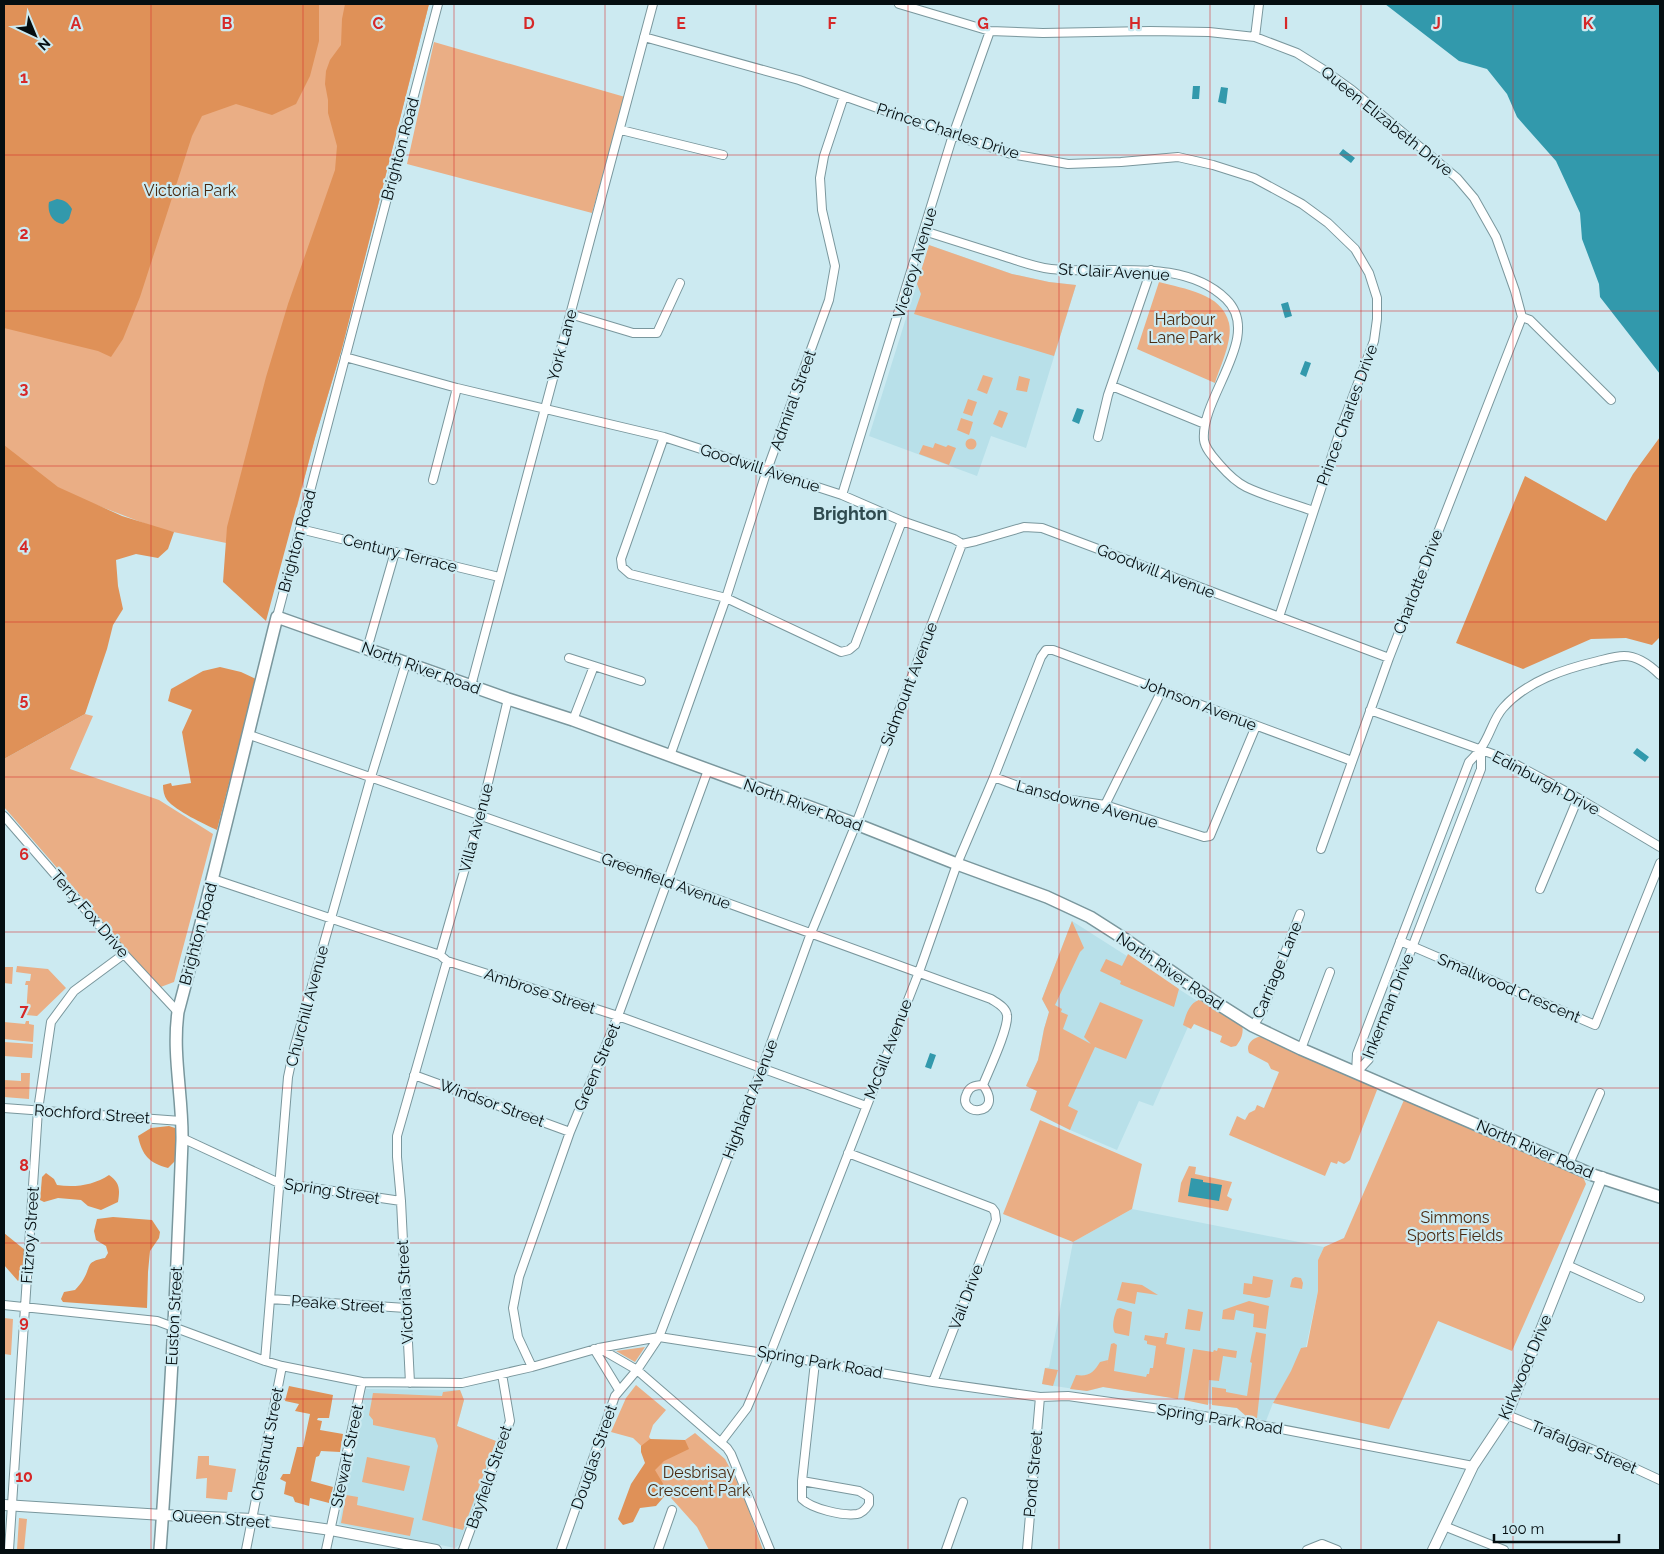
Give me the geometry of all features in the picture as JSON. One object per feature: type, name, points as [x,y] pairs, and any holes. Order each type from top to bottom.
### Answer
[{"type":"main road","name":"North River Road","points":[[278,617],[508,699],[574,720],[1047,897],[1090,917],[1208,998],[1253,1026],[1301,1049],[1593,1175],[1660,1197]]},
{"type":"main road","name":"Brighton Road","points":[[179,1081],[175,1031],[178,1012],[278,617]]},
{"type":"main road","name":"Euston Street","points":[[160,1550],[182,1138],[179,1081]]},
{"type":"street","name":"Brighton Road","points":[[278,617],[438,4]]},
{"type":"street","name":"York Lane","points":[[471,686],[621,130],[653,4]]},
{"type":"street","name":"Queen Elizabeth Drive","points":[[900,4],[990,31],[1043,33],[1209,32],[1255,37],[1297,53],[1324,70],[1457,178],[1474,198],[1496,237],[1522,317]]},
{"type":"street","points":[[1255,37],[1259,4]]},
{"type":"street","name":"Viceroy Avenue","points":[[842,496],[953,135],[990,31]]},
{"type":"street","name":"Prince Charles Drive","points":[[644,37],[800,80],[1011,154],[1068,164],[1178,157],[1213,165],[1254,178],[1302,204],[1328,222],[1355,249],[1369,273],[1377,298],[1377,319],[1374,341],[1342,425],[1279,617]]},
{"type":"street","name":"Admiral Street","points":[[670,756],[726,598],[767,470],[830,300],[835,266],[822,210],[820,178],[824,156],[844,96]]},
{"type":"street","points":[[621,130],[723,155]]},
{"type":"street","name":"St Clair Avenue","points":[[924,231],[1050,269],[1151,270],[1187,277],[1207,284],[1226,299],[1234,309],[1238,319],[1239,330],[1233,351],[1205,424],[1204,442],[1211,456],[1228,474],[1244,486],[1313,511]]},
{"type":"street","points":[[1098,437],[1108,395],[1151,270]]},
{"type":"street","points":[[570,314],[633,333],[657,333],[680,283]]},
{"type":"street","points":[[1522,317],[1530,320],[1611,400]]},
{"type":"street","name":"Charlotte Drive","points":[[1321,849],[1389,658],[1522,317]]},
{"type":"street","name":"Goodwill Avenue","points":[[346,357],[457,388],[664,437],[842,496],[902,521],[954,539],[962,544],[1024,527],[1042,528],[1389,658]]},
{"type":"street","points":[[1112,386],[1205,424]]},
{"type":"street","points":[[433,480],[457,388]]},
{"type":"street","points":[[664,437],[621,559],[622,567],[630,574],[726,598],[841,652],[849,650],[855,645],[902,521]]},
{"type":"street","name":"Century Terrace","points":[[300,529],[499,577]]},
{"type":"street","name":"Sidmount Avenue","points":[[856,824],[962,544]]},
{"type":"street","points":[[367,649],[395,552]]},
{"type":"street","name":"Johnson Avenue","points":[[1046,650],[1053,650],[1352,761]]},
{"type":"street","name":"McGill Avenue","points":[[721,1442],[750,1402],[770,1354],[919,972],[957,864],[994,777],[1041,657],[1046,650]]},
{"type":"street","name":"Inkerman Drive","points":[[1356,1073],[1357,1054],[1469,762],[1481,748],[1502,709],[1515,696],[1563,670],[1624,656],[1640,660],[1655,670],[1660,676]]},
{"type":"street","points":[[570,658],[641,681]]},
{"type":"street","name":"Churchill Avenue","points":[[265,1361],[288,1077],[298,1033],[330,918],[406,662]]},
{"type":"street","points":[[574,720],[594,666]]},
{"type":"street","points":[[1105,805],[1162,690]]},
{"type":"street","name":"Villa Avenue","points":[[440,955],[480,816],[508,699]]},
{"type":"street","name":"Edinburgh Drive","points":[[1370,710],[1481,748],[1526,769],[1660,847]]},
{"type":"street","name":"Lansdowne Avenue","points":[[994,777],[1031,791],[1058,798],[1105,805],[1204,837],[1210,836],[1256,726]]},
{"type":"street","name":"Greenfield Avenue","points":[[247,734],[667,881],[991,999],[1002,1006],[1007,1013],[1007,1025],[983,1085]]},
{"type":"street","name":"Inkerman Drive","points":[[1356,1073],[1369,1059],[1481,769],[1481,748]]},
{"type":"street","name":"Green Street","points":[[532,1367],[518,1336],[513,1308],[519,1278],[570,1132],[618,1016],[708,770]]},
{"type":"street","points":[[1540,889],[1578,798]]},
{"type":"street","name":"Terry Fox Drive","points":[[4,816],[124,954],[178,1012]]},
{"type":"street","name":"Highland Avenue","points":[[637,1370],[659,1337],[762,1068],[811,933],[856,824]]},
{"type":"street","name":"Smallwood Crescent","points":[[1400,941],[1596,1025],[1660,863]]},
{"type":"street","name":"Ambrose Street","points":[[213,879],[440,955],[447,961],[618,1016],[866,1106]]},
{"type":"street","name":"Carriage Lane","points":[[1253,1026],[1262,1012],[1300,914]]},
{"type":"street","name":"Fitzroy Street","points":[[9,1550],[8,1505],[25,1307],[38,1110],[51,1022],[74,991],[124,954]]},
{"type":"street","points":[[401,1201],[396,1157],[397,1136],[447,961]]},
{"type":"street","points":[[1301,1049],[1330,972]]},
{"type":"street","name":"Windsor Street","points":[[414,1075],[570,1132]]},
{"type":"street","points":[[1569,1164],[1600,1093]]},
{"type":"street","name":"Rochford Street","points":[[4,1108],[181,1120]]},
{"type":"street","name":"Spring Street","points":[[182,1138],[279,1183],[401,1201]]},
{"type":"street","name":"Vail Drive","points":[[848,1153],[992,1208],[995,1212],[996,1220],[933,1382]]},
{"type":"street","name":"Kirkwood Drive","points":[[1433,1550],[1473,1466],[1507,1415],[1602,1177]]},
{"type":"street","name":"Victoria Street","points":[[401,1201],[410,1383]]},
{"type":"street","points":[[1567,1265],[1640,1298]]},
{"type":"street","name":"Peake Street","points":[[270,1299],[406,1308]]},
{"type":"street","name":"Spring Park Road","points":[[4,1305],[157,1321],[265,1361],[362,1382],[462,1383],[532,1367],[597,1348],[659,1337],[933,1382],[1040,1397],[1068,1396],[1160,1409],[1265,1426],[1473,1466]]},
{"type":"street","points":[[597,1348],[637,1370],[721,1442],[731,1454],[770,1550]]},
{"type":"street","points":[[597,1348],[619,1390]]},
{"type":"street","points":[[802,1482],[859,1491],[868,1497],[870,1504],[864,1511],[857,1514],[824,1510],[806,1503],[802,1499],[802,1482],[815,1362]]},
{"type":"street","name":"Chestnut Street","points":[[246,1550],[282,1366]]},
{"type":"street","name":"Douglas Street","points":[[561,1550],[615,1396],[637,1370]]},
{"type":"street","name":"Bayfield Street","points":[[463,1550],[510,1420],[502,1374]]},
{"type":"street","name":"Stewart Street","points":[[326,1550],[332,1530],[362,1382]]},
{"type":"street","name":"Pond Street","points":[[1027,1550],[1040,1397]]},
{"type":"street","name":"Trafalgar Street","points":[[1507,1415],[1660,1480]]},
{"type":"street","points":[[946,1550],[963,1502]]},
{"type":"street","name":"Queen Street","points":[[8,1505],[163,1515],[253,1518],[332,1530],[436,1550]]},
{"type":"street","points":[[658,1550],[672,1510]]},
{"type":"street","points":[[1444,1526],[1504,1550]]},
{"type":"street","points":[[1307,1550],[1322,1544],[1337,1550]]},
{"type":"shaded area","points":[[4,4],[319,4],[319,41],[310,76],[296,104],[272,115],[236,104],[202,116],[192,136],[140,297],[123,339],[111,357],[98,351],[4,328]]},
{"type":"shaded area","points":[[345,4],[429,4],[342,348],[315,438],[266,621],[223,582],[227,527],[266,377],[288,304],[335,170],[337,146],[328,113],[325,84],[326,71],[330,60],[341,45],[342,19]]},
{"type":"shaded area","points":[[929,245],[1012,274],[1049,282],[1076,285],[1026,448],[991,436],[977,476],[869,436]]},
{"type":"shaded area","points":[[1660,437],[1660,637],[1652,645],[1626,638],[1591,639],[1523,669],[1456,643],[1525,476],[1606,521],[1633,474]]},
{"type":"shaded area","points":[[4,445],[58,487],[122,516],[174,532],[168,549],[158,558],[136,554],[116,560],[118,586],[123,609],[113,625],[85,714],[4,759]]},
{"type":"shaded area","points":[[220,667],[241,672],[256,679],[217,830],[190,817],[171,804],[165,797],[163,785],[171,783],[172,786],[191,783],[182,732],[192,710],[168,701],[171,689],[203,671]]},
{"type":"shaded area","points":[[1072,921],[1199,1002],[1153,1106],[1139,1101],[1117,1150],[1030,1110],[1037,1091],[1026,1086],[1038,1060],[1049,1012],[1042,999]]},
{"type":"shaded area","points":[[169,1126],[178,1129],[177,1159],[168,1168],[156,1164],[147,1157],[138,1136],[151,1128]]},
{"type":"shaded area","points":[[46,1173],[54,1179],[57,1185],[71,1186],[91,1183],[109,1175],[118,1187],[118,1202],[101,1210],[88,1206],[81,1200],[58,1198],[44,1202],[40,1200],[42,1177]]},
{"type":"shaded area","points":[[1132,1209],[1324,1247],[1318,1260],[1318,1291],[1306,1347],[1273,1403],[1266,1421],[1246,1416],[1237,1408],[1103,1387],[1087,1391],[1042,1384],[1045,1368],[1049,1367],[1073,1242]]},
{"type":"shaded area","points":[[113,1217],[152,1220],[160,1232],[159,1238],[150,1251],[147,1308],[63,1302],[61,1299],[64,1292],[75,1290],[83,1280],[90,1265],[94,1261],[105,1258],[108,1253],[106,1246],[96,1240],[94,1231],[97,1219]]},
{"type":"shaded area","points":[[4,1233],[25,1250],[23,1277],[18,1281],[4,1265]]},
{"type":"shaded area","points":[[289,1386],[333,1395],[329,1418],[318,1418],[317,1420],[322,1421],[320,1430],[343,1434],[340,1452],[321,1451],[319,1456],[316,1457],[311,1481],[333,1487],[329,1503],[310,1498],[309,1506],[295,1502],[293,1497],[284,1494],[286,1482],[280,1479],[283,1474],[290,1474],[297,1447],[303,1447],[310,1414],[295,1411],[299,1404],[285,1401]]},
{"type":"shaded area","points":[[366,1389],[460,1390],[464,1400],[457,1426],[496,1441],[459,1545],[455,1548],[339,1524]]},
{"type":"shaded area","points":[[650,1439],[685,1440],[689,1449],[664,1461],[655,1470],[668,1492],[656,1506],[640,1508],[633,1522],[623,1525],[618,1519],[631,1484],[645,1463],[641,1446]]},
{"type":"green space","name":"Victoria Park","points":[[4,4],[429,4],[342,348],[297,507],[231,544],[159,529],[26,478],[4,454]]},
{"type":"green space","points":[[434,42],[625,97],[592,213],[407,164]]},
{"type":"green space","points":[[929,245],[1012,274],[1049,282],[1076,285],[1054,356],[914,314],[921,294],[917,284]]},
{"type":"green space","name":"Harbour Lane Park","points":[[1159,282],[1201,294],[1219,305],[1225,313],[1229,323],[1229,337],[1215,383],[1137,349]]},
{"type":"green space","points":[[983,375],[993,378],[987,394],[977,390]]},
{"type":"green space","points":[[1019,376],[1030,379],[1027,392],[1016,390]]},
{"type":"green space","points":[[968,399],[977,402],[972,416],[963,413]]},
{"type":"green space","points":[[999,410],[1008,413],[1002,428],[993,424]]},
{"type":"green space","points":[[961,418],[973,422],[969,435],[957,430]]},
{"type":"green space","points":[[971,438],[977,444],[971,450],[965,444]]},
{"type":"green space","points":[[935,443],[956,448],[949,465],[919,454],[923,445],[933,448]]},
{"type":"green space","points":[[85,714],[93,716],[70,769],[159,800],[213,834],[174,982],[158,988],[4,807],[4,759]]},
{"type":"green space","points":[[1072,921],[1084,948],[1080,952],[1055,1005],[1062,1009],[1061,1012],[1068,1015],[1063,1029],[1091,1044],[1084,1037],[1100,1002],[1143,1020],[1126,1059],[1095,1047],[1068,1106],[1078,1111],[1070,1130],[1030,1110],[1037,1091],[1026,1086],[1038,1060],[1049,1012],[1042,999]]},
{"type":"green space","points":[[1128,954],[1179,989],[1174,1007],[1120,984],[1121,981],[1100,971],[1106,959],[1122,966]]},
{"type":"green space","points":[[17,966],[48,969],[66,988],[37,1016],[26,1015],[28,985],[25,985],[26,981],[30,981],[31,974],[16,972]]},
{"type":"green space","points":[[4,967],[13,967],[12,984],[4,983]]},
{"type":"green space","points":[[1202,999],[1242,1025],[1242,1036],[1236,1046],[1231,1047],[1220,1042],[1222,1036],[1194,1024],[1191,1029],[1183,1025],[1187,1012],[1194,1002]]},
{"type":"green space","points":[[26,1021],[34,1025],[33,1042],[4,1039],[4,1022],[25,1024]]},
{"type":"green space","points":[[1258,1037],[1265,1037],[1278,1045],[1375,1086],[1377,1090],[1350,1160],[1344,1164],[1338,1161],[1337,1164],[1331,1162],[1325,1176],[1229,1135],[1237,1116],[1245,1120],[1249,1113],[1255,1110],[1257,1105],[1264,1108],[1279,1072],[1271,1069],[1268,1063],[1249,1053],[1249,1044]]},
{"type":"green space","points":[[4,1042],[33,1044],[32,1058],[4,1056]]},
{"type":"green space","points":[[21,1073],[30,1073],[29,1099],[4,1097],[4,1080],[21,1081]]},
{"type":"green space","name":"Simmons Sports Fields","points":[[1404,1100],[1583,1177],[1586,1184],[1512,1351],[1438,1321],[1389,1429],[1273,1403],[1291,1371],[1301,1348],[1307,1347],[1318,1291],[1318,1260],[1324,1247],[1344,1238]]},
{"type":"green space","points":[[1040,1120],[1142,1164],[1132,1209],[1073,1242],[1003,1214]]},
{"type":"green space","points":[[1189,1166],[1196,1167],[1195,1174],[1232,1182],[1227,1196],[1232,1199],[1228,1211],[1178,1202],[1181,1183]]},
{"type":"green space","points":[[1253,1276],[1273,1280],[1270,1297],[1243,1294],[1244,1283],[1252,1284]]},
{"type":"green space","points":[[1295,1277],[1301,1278],[1303,1283],[1302,1289],[1290,1287],[1292,1279]]},
{"type":"green space","points":[[1122,1282],[1142,1285],[1158,1295],[1137,1292],[1135,1304],[1117,1300]]},
{"type":"green space","points":[[1249,1301],[1269,1306],[1266,1329],[1253,1327],[1254,1314],[1236,1310],[1234,1320],[1222,1319],[1223,1310]]},
{"type":"green space","points":[[1120,1308],[1132,1312],[1129,1336],[1115,1333],[1114,1331],[1115,1315],[1117,1309]]},
{"type":"green space","points":[[1188,1309],[1203,1312],[1200,1331],[1185,1329]]},
{"type":"green space","points":[[4,1318],[13,1319],[11,1355],[4,1354]]},
{"type":"green space","points":[[1256,1332],[1266,1334],[1257,1418],[1246,1416],[1237,1408],[1212,1405],[1212,1387],[1226,1389],[1226,1392],[1247,1396],[1252,1363],[1250,1362]]},
{"type":"green space","points":[[1165,1333],[1168,1333],[1166,1344],[1185,1348],[1178,1399],[1103,1387],[1087,1391],[1070,1389],[1076,1375],[1088,1374],[1100,1362],[1108,1360],[1107,1366],[1111,1344],[1114,1343],[1117,1345],[1114,1371],[1146,1377],[1149,1374],[1150,1368],[1153,1368],[1156,1346],[1147,1344],[1147,1341],[1144,1340],[1145,1335],[1164,1338]]},
{"type":"green space","points":[[645,1347],[635,1362],[616,1351]]},
{"type":"green space","points":[[1218,1348],[1237,1351],[1236,1358],[1223,1356],[1219,1381],[1209,1380],[1208,1405],[1184,1400],[1193,1349],[1213,1352],[1214,1350],[1217,1351]]},
{"type":"green space","points":[[1045,1368],[1058,1370],[1053,1386],[1042,1384]]},
{"type":"green space","name":"Desbrisay Crescent Park","points":[[636,1385],[666,1410],[653,1425],[649,1437],[658,1448],[666,1448],[674,1440],[685,1440],[695,1433],[725,1459],[744,1496],[763,1550],[709,1550],[697,1527],[655,1480],[650,1471],[657,1461],[633,1438],[611,1432],[626,1398]]},
{"type":"green space","points":[[460,1390],[464,1400],[457,1426],[496,1441],[463,1530],[422,1520],[438,1446],[435,1438],[373,1425],[373,1420],[369,1415],[373,1393],[442,1396],[443,1392]]},
{"type":"green space","points":[[198,1456],[209,1456],[209,1465],[236,1469],[232,1492],[228,1492],[227,1500],[206,1498],[207,1478],[196,1479]]},
{"type":"green space","points":[[367,1457],[410,1466],[404,1491],[362,1482]]},
{"type":"green space","points":[[346,1495],[358,1497],[357,1505],[414,1518],[410,1536],[341,1523]]},
{"type":"green space","points":[[19,1518],[27,1519],[24,1550],[17,1550]]},
{"type":"water","points":[[1385,4],[1660,4],[1660,374],[1600,297],[1599,284],[1582,239],[1580,213],[1556,161],[1517,117],[1507,94],[1487,69],[1459,61]]},
{"type":"water","points":[[1193,86],[1200,86],[1199,99],[1192,99]]},
{"type":"water","points":[[1221,87],[1228,88],[1226,104],[1218,102]]},
{"type":"water","points":[[1343,149],[1355,158],[1351,163],[1339,154]]},
{"type":"water","points":[[57,199],[66,202],[72,209],[69,219],[63,224],[56,222],[50,213],[49,202]]},
{"type":"water","points":[[1288,302],[1292,316],[1285,318],[1281,304]]},
{"type":"water","points":[[1305,361],[1311,363],[1306,377],[1300,374]]},
{"type":"water","points":[[1077,408],[1084,410],[1079,424],[1072,421]]},
{"type":"water","points":[[1637,748],[1649,757],[1645,762],[1633,753]]},
{"type":"water","points":[[930,1053],[936,1055],[931,1069],[925,1067]]},
{"type":"water","points":[[1191,1178],[1222,1185],[1219,1201],[1188,1196]]},
{"type":"district","name":"Brighton","points":[[850,513]]}]
